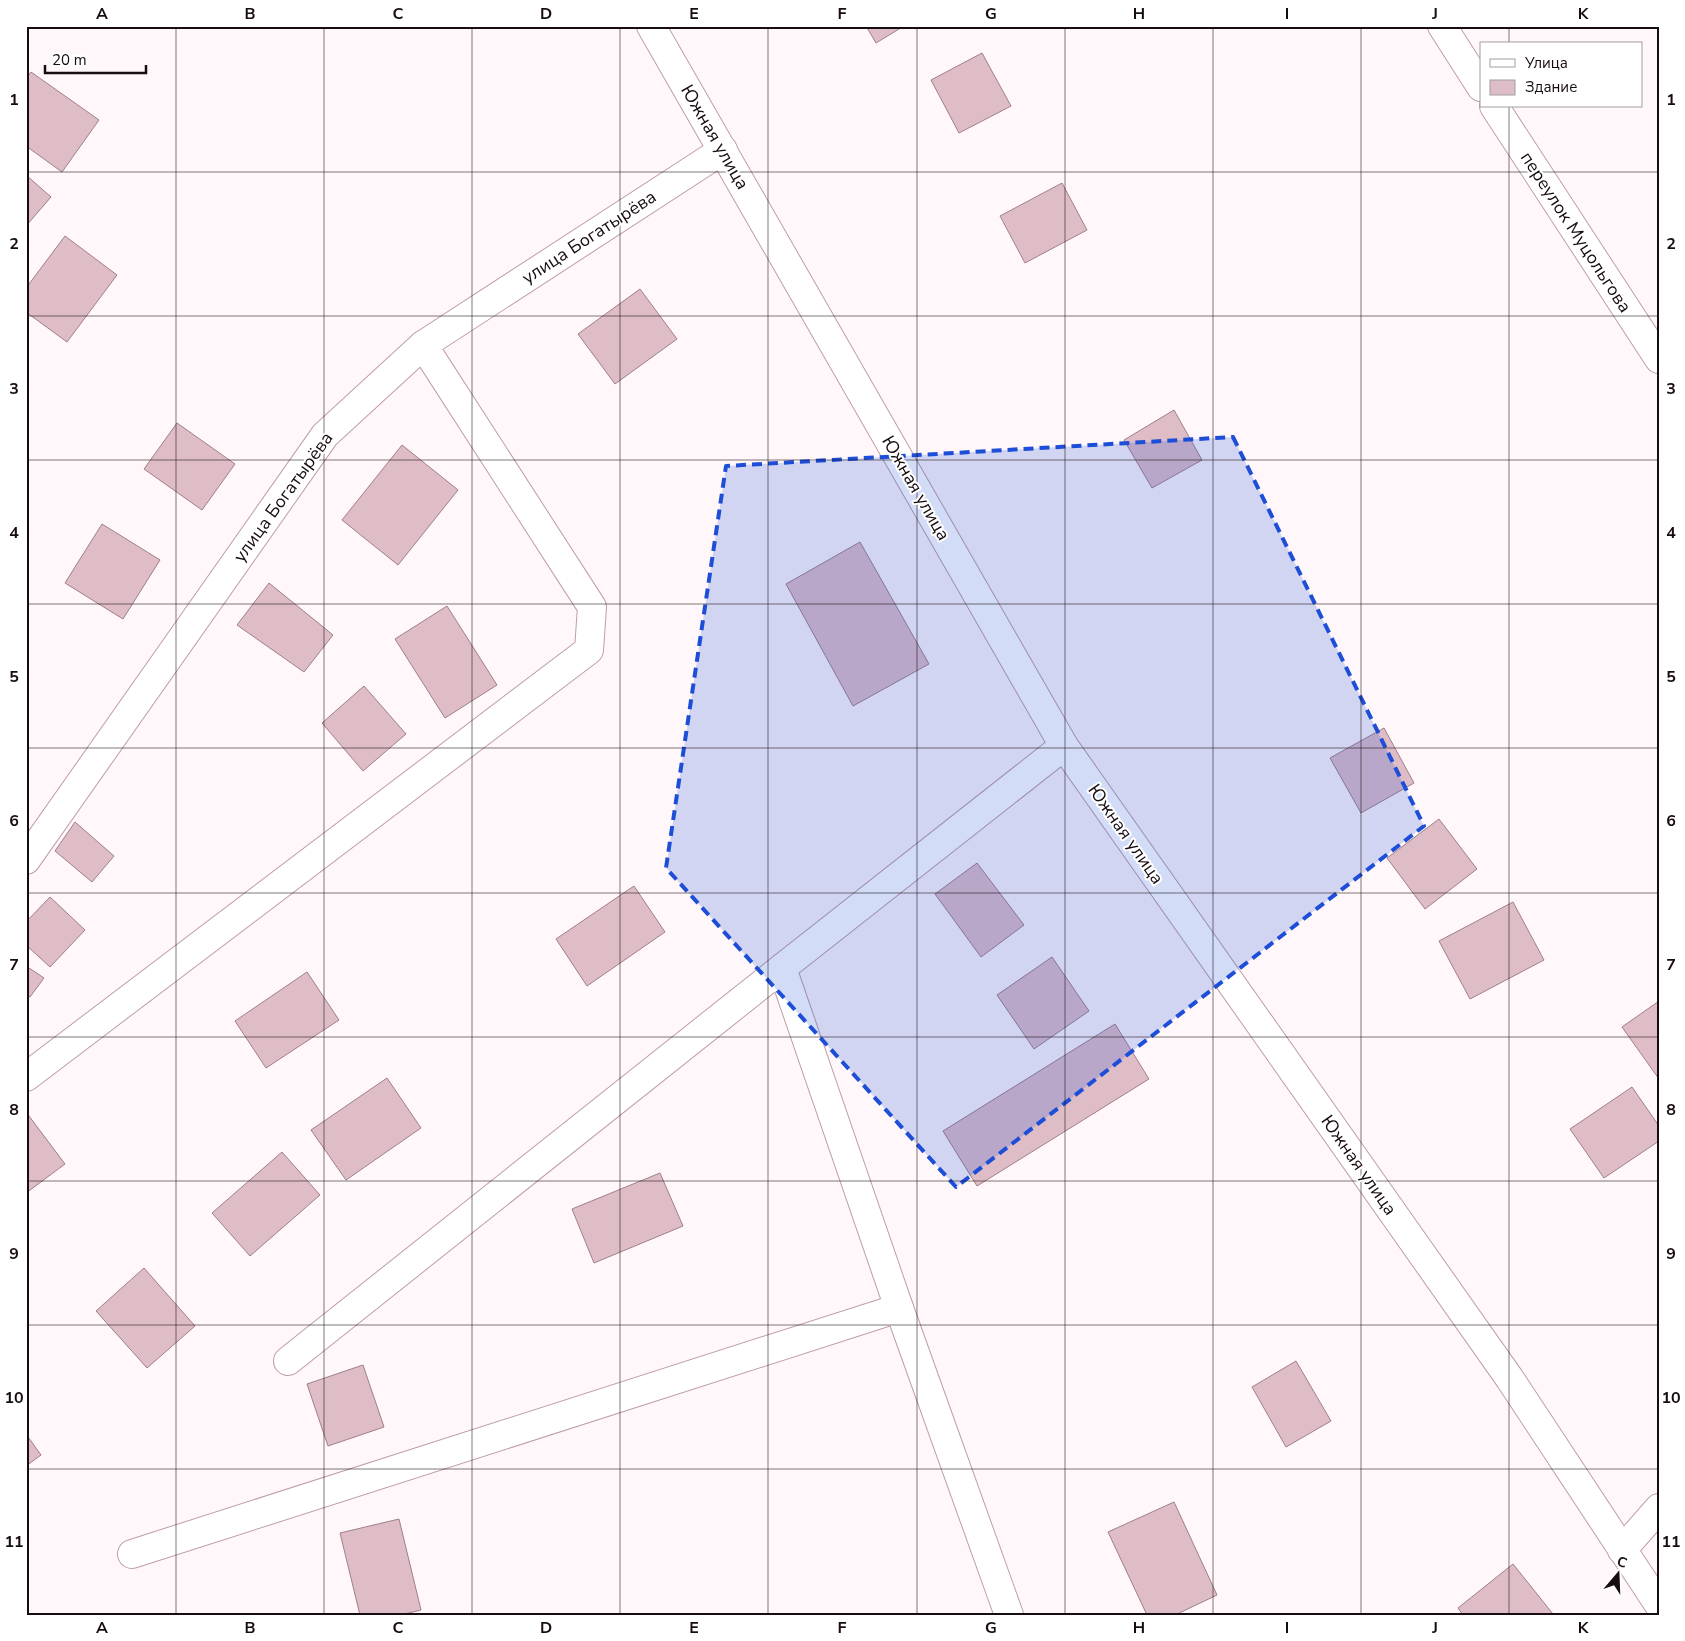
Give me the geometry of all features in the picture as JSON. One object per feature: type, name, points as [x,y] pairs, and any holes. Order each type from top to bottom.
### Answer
[{"type":"street","name":"Южная улица","points":[[651,26],[1064,746],[1510,1379],[1659,1605]]},
{"type":"street","points":[[1442,26],[1480,85]]},
{"type":"street","name":"переулок Муцольгова","points":[[1495,108],[1659,359]]},
{"type":"street","name":"улица Богатырёва","points":[[26,860],[325,435],[423,345],[723,150]]},
{"type":"street","points":[[26,1077],[589,650],[592,606],[423,345]]},
{"type":"street","points":[[288,1361],[1064,746]]},
{"type":"street","points":[[782,968],[899,1308],[1009,1615]]},
{"type":"street","points":[[132,1554],[899,1308]]},
{"type":"street","points":[[1622,1550],[1659,1508]]},
{"type":"highlighted area","points":[[1233,437],[1424,826],[956,1187],[666,868],[726,466]]},
{"type":"building","points":[[866,26],[904,26],[876,43]]},
{"type":"building","points":[[982,53],[1011,106],[959,133],[931,80]]},
{"type":"building","points":[[31,72],[99,120],[62,172],[26,146],[26,79]]},
{"type":"building","points":[[26,175],[51,197],[26,226]]},
{"type":"building","points":[[1062,183],[1087,230],[1025,263],[1000,216]]},
{"type":"building","points":[[65,236],[117,275],[67,342],[26,312],[26,288]]},
{"type":"building","points":[[640,289],[677,339],[615,384],[578,334]]},
{"type":"building","points":[[1174,410],[1202,460],[1152,488],[1124,440]]},
{"type":"building","points":[[177,423],[235,464],[202,510],[144,469]]},
{"type":"building","points":[[402,445],[458,490],[398,565],[342,520]]},
{"type":"building","points":[[102,524],[160,560],[123,619],[65,583]]},
{"type":"building","points":[[860,542],[929,664],[853,706],[786,584]]},
{"type":"building","points":[[269,583],[333,635],[304,672],[237,625]]},
{"type":"building","points":[[447,606],[497,685],[445,718],[395,639]]},
{"type":"building","points":[[364,686],[406,734],[363,771],[322,723]]},
{"type":"building","points":[[1384,728],[1414,783],[1361,813],[1330,758]]},
{"type":"building","points":[[1439,819],[1477,869],[1425,909],[1387,858]]},
{"type":"building","points":[[75,822],[114,856],[92,882],[55,851]]},
{"type":"building","points":[[977,863],[1024,925],[981,957],[935,894]]},
{"type":"building","points":[[634,886],[665,932],[587,986],[556,939]]},
{"type":"building","points":[[50,897],[85,930],[50,967],[26,945],[26,922]]},
{"type":"building","points":[[1513,902],[1544,960],[1470,999],[1439,941]]},
{"type":"building","points":[[1052,957],[1089,1011],[1034,1049],[997,995]]},
{"type":"building","points":[[26,966],[44,978],[30,997],[26,994]]},
{"type":"building","points":[[307,972],[339,1020],[266,1068],[235,1021]]},
{"type":"building","points":[[1659,1001],[1659,1079],[1622,1027]]},
{"type":"building","points":[[1115,1024],[1149,1079],[977,1186],[943,1131]]},
{"type":"building","points":[[387,1078],[421,1128],[346,1180],[311,1130]]},
{"type":"building","points":[[1632,1087],[1659,1126],[1659,1141],[1604,1178],[1570,1129]]},
{"type":"building","points":[[26,1112],[65,1164],[26,1193]]},
{"type":"building","points":[[282,1152],[320,1195],[250,1256],[212,1213]]},
{"type":"building","points":[[660,1173],[683,1226],[594,1263],[572,1209]]},
{"type":"building","points":[[144,1268],[195,1326],[147,1368],[96,1311]]},
{"type":"building","points":[[1296,1361],[1331,1421],[1286,1447],[1252,1387]]},
{"type":"building","points":[[363,1365],[384,1427],[328,1446],[307,1384]]},
{"type":"building","points":[[26,1434],[41,1455],[26,1466]]},
{"type":"building","points":[[1174,1502],[1217,1595],[1175,1615],[1147,1615],[1108,1532]]},
{"type":"building","points":[[399,1519],[421,1610],[400,1615],[360,1615],[340,1533]]},
{"type":"building","points":[[1513,1564],[1553,1614],[1463,1615],[1458,1608]]}]
